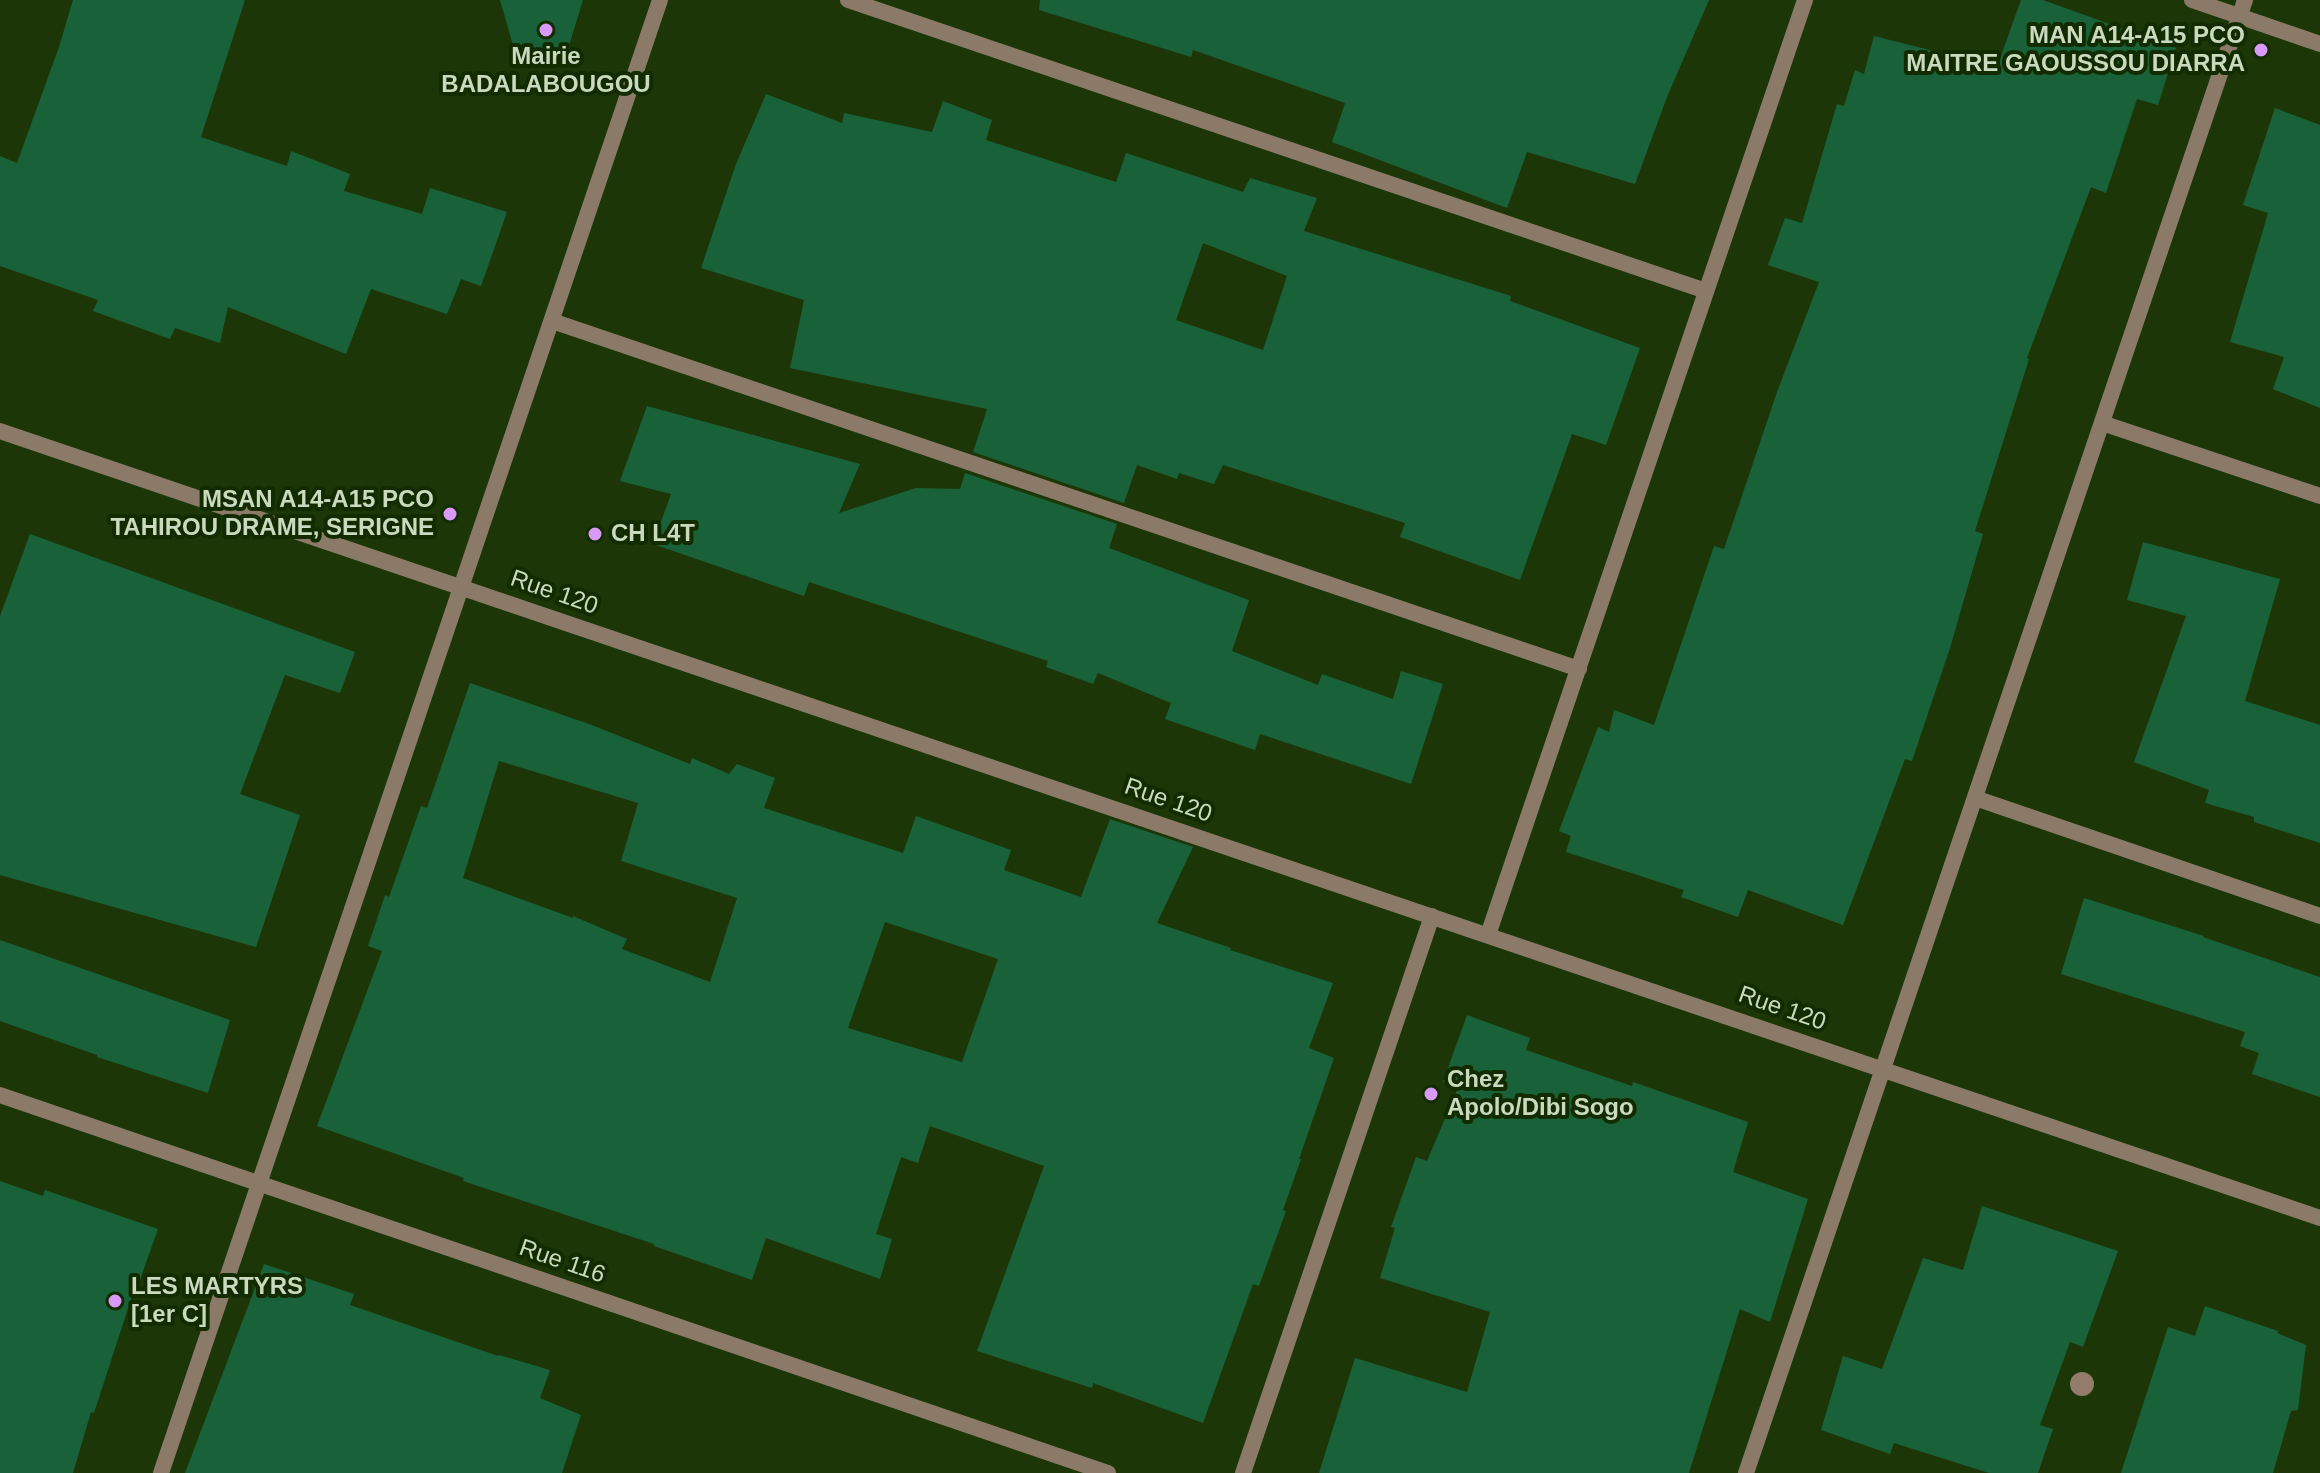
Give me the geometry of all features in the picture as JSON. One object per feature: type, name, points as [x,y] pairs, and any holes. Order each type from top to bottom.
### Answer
[{"type":"street","points":[[161,1473],[660,0]]},
{"type":"street","points":[[848,0],[1706,291]]},
{"type":"street","points":[[1488,935],[1805,0]]},
{"type":"street","points":[[2192,0],[2320,44]]},
{"type":"street","points":[[1746,1473],[2245,0]]},
{"type":"street","points":[[552,321],[1579,669]]},
{"type":"street","points":[[2102,423],[2320,496]]},
{"type":"street","name":"Rue 120","points":[[0,431],[2320,1218]]},
{"type":"street","points":[[1975,798],[2320,916]]},
{"type":"street","points":[[1243,1473],[1432,916]]},
{"type":"street","name":"Rue 116","points":[[0,1095],[1108,1473]]},
{"type":"building","points":[[73,0],[245,0],[201,137],[287,166],[291,151],[350,174],[344,191],[422,214],[430,188],[507,212],[481,286],[461,279],[447,314],[371,289],[346,354],[228,307],[220,343],[175,328],[170,339],[93,311],[98,300],[0,266],[0,156],[17,163]]},
{"type":"building","points":[[500,0],[583,0],[564,62],[513,45]]},
{"type":"building","points":[[1040,0],[1709,0],[1667,97],[1635,184],[1527,152],[1507,208],[1332,142],[1345,103],[1193,50],[1191,57],[1039,10]]},
{"type":"building","points":[[2021,0],[2043,0],[2176,48],[2158,105],[2137,99],[2106,193],[2091,187],[2027,358],[1975,531],[1983,534],[1950,648],[1912,761],[1905,759],[1843,925],[1748,890],[1738,917],[1681,897],[1684,890],[1566,852],[1571,836],[1559,831],[1598,727],[1609,732],[1614,710],[1654,725],[1714,546],[1724,549],[1777,392],[1819,282],[1768,265],[1785,218],[1802,223],[1837,104],[1844,106],[1855,70],[1864,74],[1874,36],[1997,67]]},
{"type":"building","points":[[766,94],[842,123],[844,113],[932,132],[943,101],[992,120],[986,140],[1116,182],[1126,153],[1243,192],[1250,178],[1317,198],[1304,231],[1511,296],[1510,301],[1640,348],[1606,445],[1572,434],[1520,580],[1400,537],[1405,523],[1223,465],[1214,484],[1179,473],[1177,479],[1137,465],[1124,503],[973,452],[987,409],[790,368],[804,300],[701,268],[736,164]],"holes":[[[1203,243],[1287,276],[1263,350],[1176,320]]]},
{"type":"building","points":[[2275,108],[2320,125],[2320,408],[2273,389],[2284,357],[2230,342],[2268,213],[2243,205]]},
{"type":"building","points":[[647,406],[860,464],[839,513],[916,488],[960,489],[965,473],[1117,524],[1109,548],[1249,600],[1232,651],[1318,685],[1322,674],[1393,699],[1401,671],[1443,684],[1411,784],[1260,734],[1255,750],[1165,719],[1171,703],[1098,673],[1093,684],[1046,667],[1048,661],[809,582],[804,596],[653,544],[671,494],[620,481]]},
{"type":"building","points":[[30,534],[355,652],[340,693],[285,675],[240,794],[300,815],[256,947],[0,875],[0,616]]},
{"type":"building","points":[[2143,542],[2280,579],[2245,701],[2320,725],[2320,843],[2254,822],[2254,817],[2205,803],[2209,790],[2134,762],[2186,616],[2127,600]]},
{"type":"building","points":[[470,683],[589,724],[690,764],[692,758],[729,774],[737,764],[775,778],[764,808],[903,853],[916,816],[1011,850],[1004,870],[1081,897],[1110,819],[1193,847],[1157,923],[1333,983],[1309,1048],[1334,1058],[1283,1210],[1286,1211],[1259,1286],[1253,1284],[1203,1423],[1093,1383],[1092,1388],[977,1351],[1044,1166],[930,1126],[918,1163],[901,1157],[876,1234],[892,1239],[880,1279],[766,1238],[752,1280],[463,1181],[464,1178],[317,1126],[382,951],[368,946],[385,895],[389,897],[421,806],[427,808]],"holes":[[[499,761],[638,803],[621,861],[737,898],[710,982],[622,949],[627,939],[573,916],[463,878]],[[885,922],[998,959],[962,1062],[848,1028]]]},
{"type":"building","points":[[2084,898],[2320,977],[2320,1097],[2252,1074],[2259,1053],[2240,1046],[2245,1032],[2061,974]]},
{"type":"building","points":[[0,940],[230,1020],[208,1093],[0,1021]]},
{"type":"building","points":[[1467,1015],[1530,1038],[1526,1050],[1632,1086],[1633,1082],[1748,1122],[1733,1172],[1808,1199],[1770,1322],[1740,1309],[1689,1473],[1319,1473],[1355,1358],[1467,1392],[1490,1312],[1380,1278],[1395,1228],[1391,1227],[1416,1157],[1427,1161],[1458,1088],[1443,1082]]},
{"type":"building","points":[[0,1181],[43,1196],[45,1190],[158,1229],[134,1290],[94,1413],[91,1412],[73,1473],[0,1473]]},
{"type":"building","points":[[1982,1206],[2118,1251],[2083,1347],[2070,1342],[2040,1425],[2053,1429],[2038,1473],[1989,1473],[1894,1443],[1890,1454],[1821,1430],[1843,1356],[1882,1369],[1923,1258],[1963,1270]]},
{"type":"building","points":[[264,1264],[354,1294],[350,1305],[498,1356],[550,1370],[540,1398],[581,1415],[562,1473],[185,1473]]},
{"type":"building","points":[[2205,1306],[2278,1331],[2306,1345],[2298,1410],[2291,1411],[2273,1473],[2121,1473],[2168,1327],[2195,1336]]},
{"type":"place","name":"Mairie BADALABOUGOU","points":[[546,30]]},
{"type":"place","name":"MAN A14-A15 PCO MAITRE GAOUSSOU DIARRA","points":[[2261,50]]},
{"type":"place","name":"MSAN A14-A15 PCO TAHIROU DRAME, SERIGNE","points":[[450,514]]},
{"type":"place","name":"CH L4T","points":[[595,534]]},
{"type":"place","name":"Chez Apolo/Dibi Sogo","points":[[1431,1094]]},
{"type":"place","name":"LES MARTYRS [1er C]","points":[[115,1301]]}]
